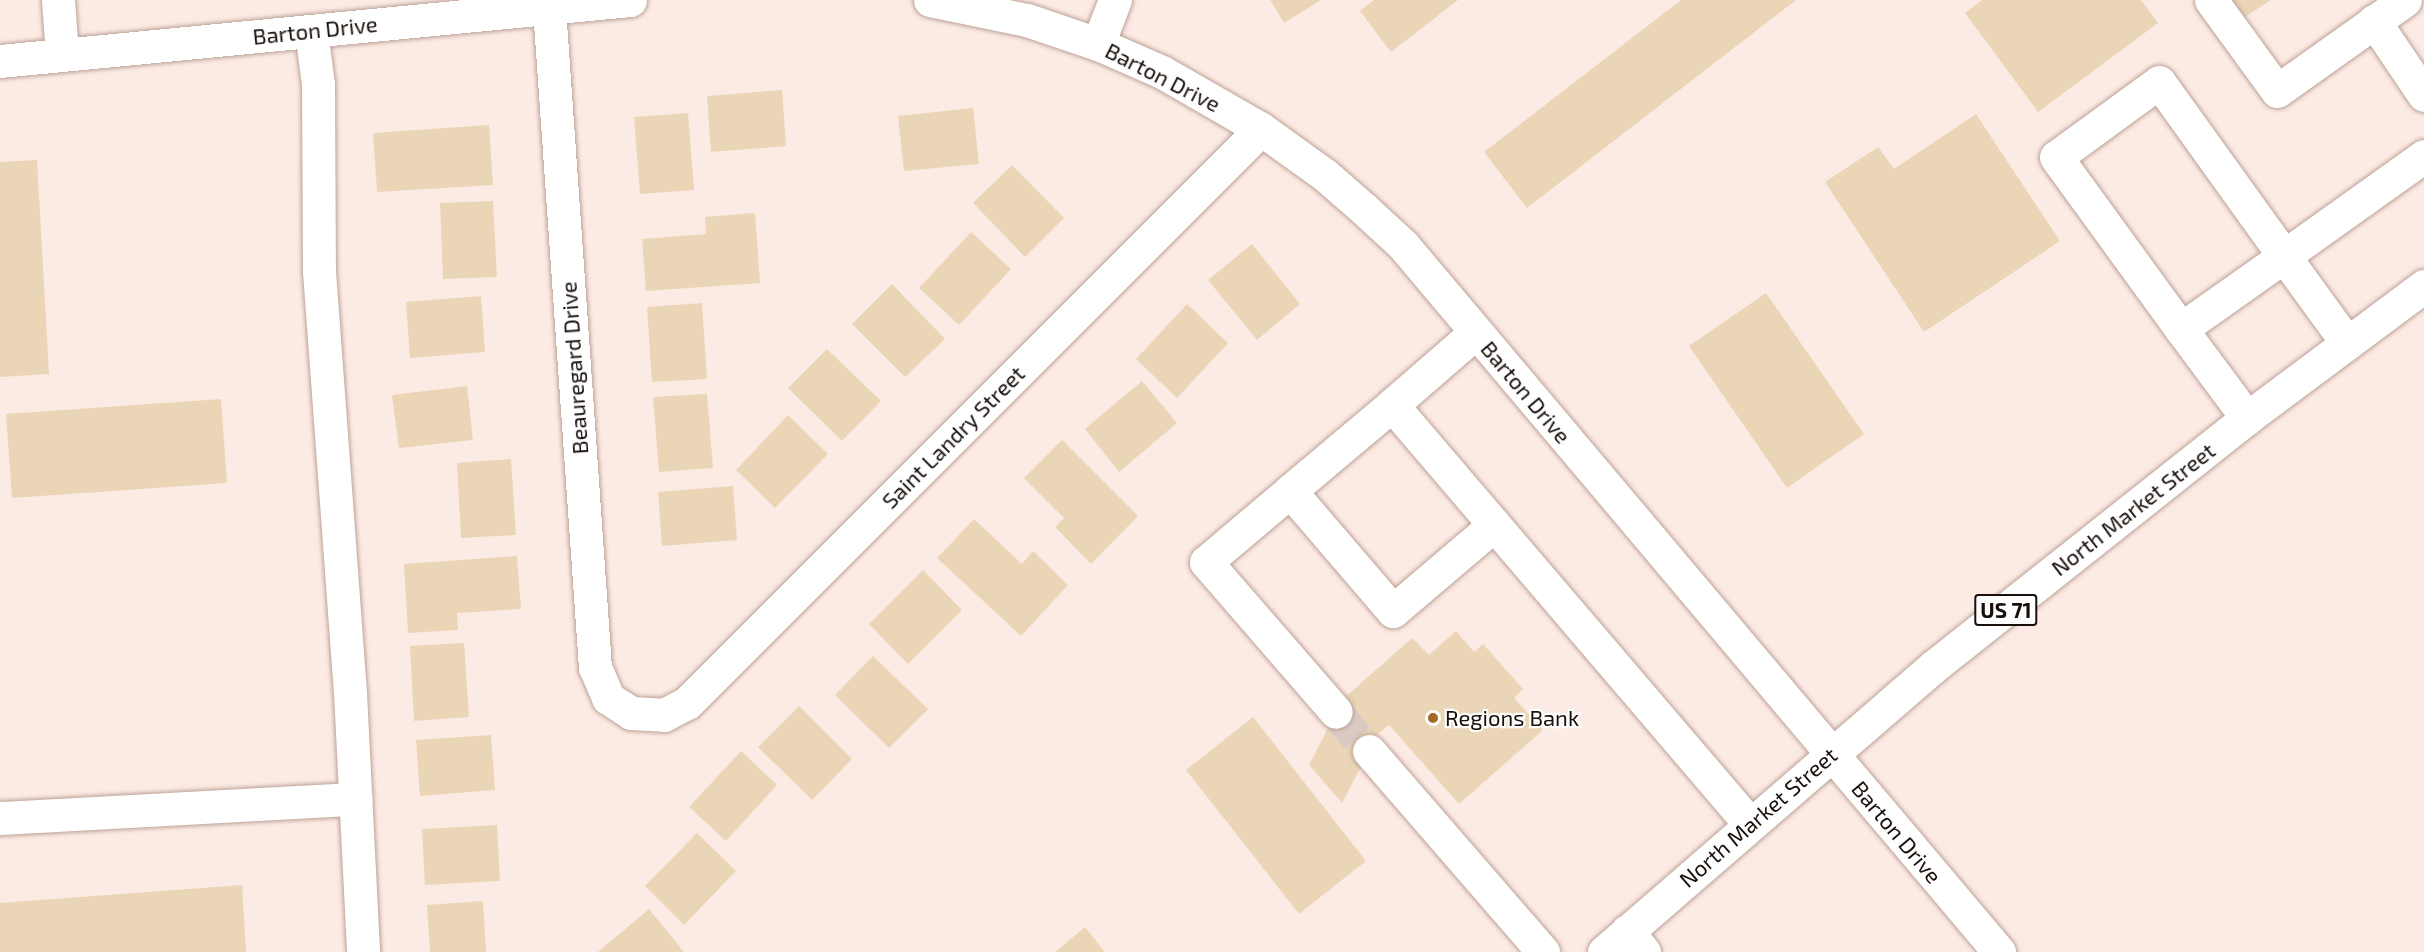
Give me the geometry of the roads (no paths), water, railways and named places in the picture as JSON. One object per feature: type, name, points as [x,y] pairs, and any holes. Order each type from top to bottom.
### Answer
[{"type":"street","points":[[58,0],[62,55]]},
{"type":"street","name":"Barton Drive","points":[[0,61],[536,6],[630,0]]},
{"type":"street","points":[[1098,44],[1115,0]]},
{"type":"street","points":[[2211,0],[2277,91],[2405,0]]},
{"type":"street","name":"Barton Drive","points":[[950,1],[1027,20],[1098,44],[1162,72],[1261,129],[1325,175],[1403,245],[2000,952]]},
{"type":"street","name":"Beauregard Drive","points":[[536,6],[595,667],[608,698],[631,713]]},
{"type":"street","points":[[2374,21],[2424,95]]},
{"type":"street","points":[[311,30],[318,84],[319,271],[355,799],[363,952]]},
{"type":"street","points":[[2247,418],[2056,157],[2159,82],[2347,343]]},
{"type":"street","name":"Saint Landry Street","points":[[631,713],[664,715],[687,703],[1261,129]]},
{"type":"street","points":[[2181,329],[2424,156]]},
{"type":"street","name":"North Market Street","points":[[1625,945],[1749,823],[1933,668],[2247,418],[2424,286]]},
{"type":"street","points":[[1336,712],[1206,562],[1476,332]]},
{"type":"street","points":[[1392,405],[1749,823]]},
{"type":"street","points":[[1290,491],[1393,611],[1494,525]]},
{"type":"street","points":[[1369,751],[1543,952]]},
{"type":"street","points":[[0,818],[355,799]]},
{"type":"tunnel","points":[[1336,712],[1369,751]]},
{"type":"place","name":"Regions Bank","points":[[1433,718]]}]
